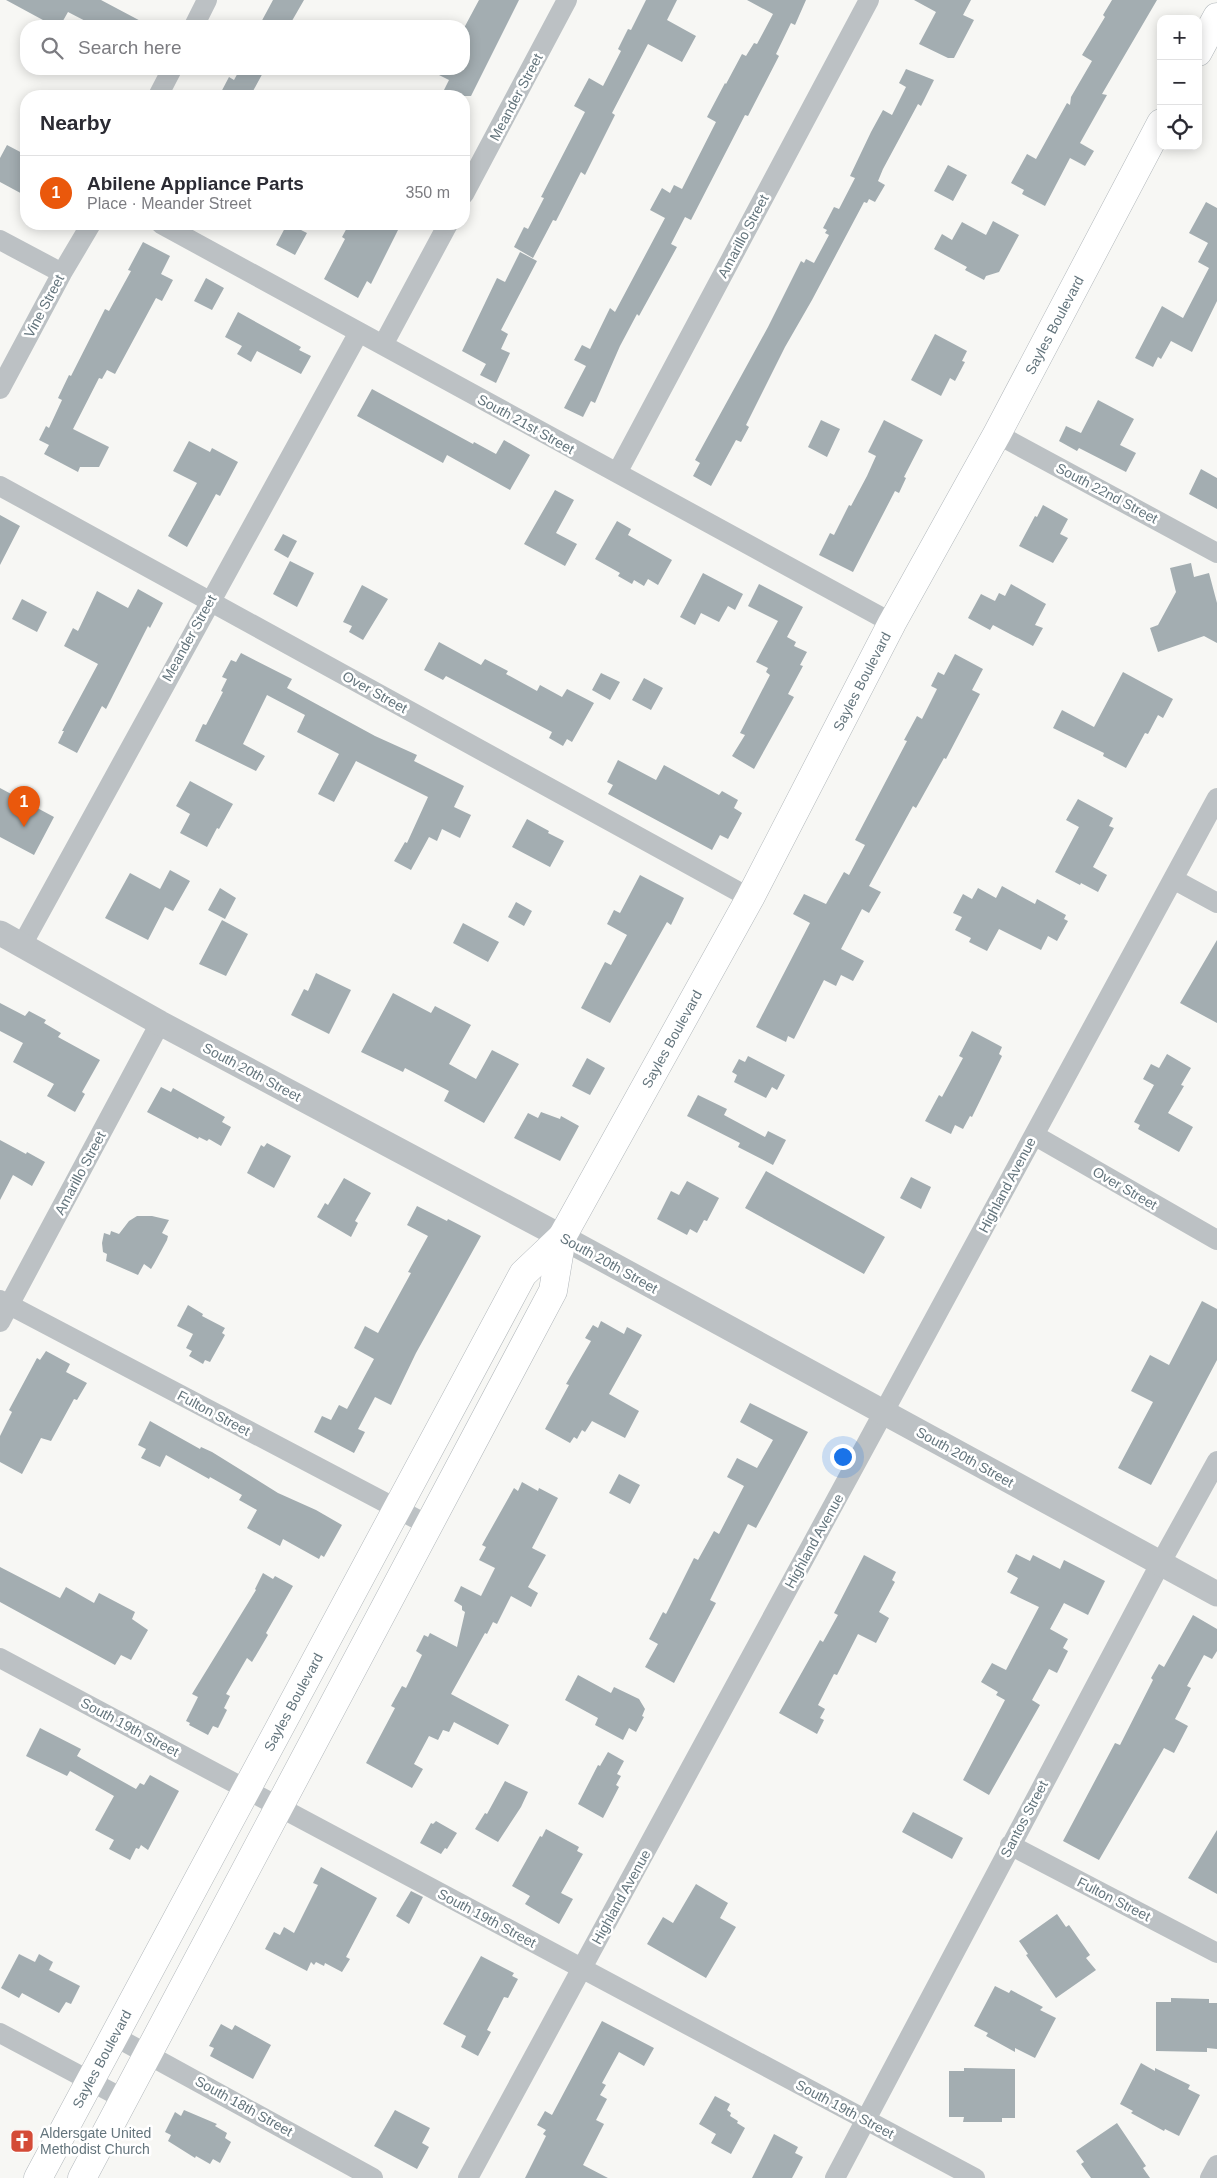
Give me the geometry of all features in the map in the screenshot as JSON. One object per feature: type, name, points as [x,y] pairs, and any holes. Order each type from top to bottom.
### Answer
[{"type":"main road","points":[[1202,45],[1217,17]]},
{"type":"main road","name":"Sayles Boulevard","points":[[38,2178],[523,1274],[562,1237],[750,898],[892,623],[997,434],[1157,131]]},
{"type":"main road","name":"Sayles Boulevard","points":[[82,2178],[553,1291],[562,1237]]},
{"type":"street","name":"Meander Street","points":[[470,183],[567,0]]},
{"type":"street","name":"Amarillo Street","points":[[617,473],[869,0]]},
{"type":"street","points":[[197,20],[205,1]]},
{"type":"street","points":[[161,90],[169,75]]},
{"type":"street","name":"Vine Street","points":[[0,389],[62,273],[87,230]]},
{"type":"street","name":"South 21st Street","points":[[172,230],[892,623]]},
{"type":"street","points":[[383,345],[445,230]]},
{"type":"street","points":[[0,240],[62,273]]},
{"type":"street","name":"Meander Street","points":[[22,946],[359,332]]},
{"type":"street","name":"South 22nd Street","points":[[997,434],[1217,553]]},
{"type":"street","name":"Over Street","points":[[0,486],[750,898]]},
{"type":"street","name":"Highland Avenue","points":[[468,2178],[1217,798]]},
{"type":"street","points":[[1173,879],[1217,903]]},
{"type":"street","name":"South 20th Street","points":[[0,934],[160,1023],[562,1237],[1217,1594]]},
{"type":"street","name":"Amarillo Street","points":[[3,1309],[160,1023]]},
{"type":"street","name":"Over Street","points":[[1034,1135],[1217,1240]]},
{"type":"street","name":"Fulton Street","points":[[3,1309],[428,1525]]},
{"type":"street","name":"Santos Street","points":[[835,2178],[1010,1845],[1217,1461]]},
{"type":"street","name":"South 19th Street","points":[[0,1658],[974,2178]]},
{"type":"street","name":"Fulton Street","points":[[1010,1845],[1217,1953]]},
{"type":"street","points":[[0,2033],[124,2099]]},
{"type":"street","name":"South 18th Street","points":[[114,2036],[373,2178]]},
{"type":"street","points":[[1210,2178],[1217,2165]]},
{"type":"building","points":[[6,0],[101,0],[139,20],[83,20],[68,12],[63,20],[43,20]]},
{"type":"building","points":[[273,0],[304,0],[292,20],[262,20]]},
{"type":"building","points":[[479,0],[519,0],[471,96],[470,90],[444,90],[449,80],[439,75],[470,75],[470,20],[468,20]]},
{"type":"building","points":[[646,0],[677,0],[667,20],[696,36],[682,62],[648,44],[612,113],[615,115],[585,175],[581,172],[556,221],[553,220],[533,258],[514,247],[524,227],[528,229],[544,198],[541,197],[585,112],[574,106],[589,78],[603,86],[621,51],[618,49],[628,29],[631,30]]},
{"type":"building","points":[[747,0],[806,0],[795,25],[791,23],[776,54],[779,56],[748,116],[745,115],[691,220],[685,217],[671,244],[677,247],[620,346],[595,403],[591,401],[583,417],[564,408],[586,366],[574,360],[582,345],[590,349],[610,308],[615,312],[665,218],[650,210],[662,188],[670,193],[674,185],[682,189],[716,122],[707,117],[742,54],[746,56],[754,43],[757,44],[773,14]]},
{"type":"building","points":[[914,0],[971,0],[963,15],[974,20],[954,58],[948,58],[919,44],[936,12]]},
{"type":"building","points":[[1112,0],[1157,0],[1102,94],[1107,95],[1080,143],[1094,151],[1085,166],[1070,158],[1045,206],[1022,194],[1024,190],[1011,183],[1027,154],[1036,159],[1067,103],[1070,105],[1071,97],[1092,61],[1082,55],[1105,17],[1103,15]]},
{"type":"building","points":[[906,69],[934,80],[921,106],[918,104],[883,169],[878,181],[885,185],[875,202],[869,199],[867,203],[864,202],[785,347],[746,425],[749,427],[741,442],[736,440],[711,486],[693,476],[700,463],[695,460],[768,327],[801,261],[804,263],[806,259],[814,263],[829,235],[825,233],[827,230],[823,228],[834,207],[839,209],[855,178],[850,176],[871,132],[883,110],[892,115],[906,87],[899,83]]},
{"type":"building","points":[[237,75],[262,75],[254,90],[222,90],[229,77],[234,80]]},
{"type":"building","points":[[7,145],[20,152],[20,193],[0,182],[0,158]]},
{"type":"building","points":[[948,165],[967,175],[953,201],[934,191]]},
{"type":"building","points":[[1206,202],[1217,208],[1217,301],[1192,352],[1171,341],[1161,359],[1158,357],[1153,367],[1135,358],[1162,306],[1183,318],[1209,268],[1198,262],[1208,243],[1189,233]]},
{"type":"building","points":[[993,221],[1019,235],[999,272],[986,276],[984,280],[965,270],[967,267],[934,249],[942,234],[952,240],[962,222],[986,235]]},
{"type":"building","points":[[284,230],[301,230],[307,233],[295,255],[276,245]]},
{"type":"building","points":[[346,230],[398,230],[371,284],[367,281],[358,298],[324,279],[345,239],[342,237]]},
{"type":"building","points":[[143,242],[170,256],[161,274],[173,280],[162,301],[156,298],[115,374],[107,370],[102,379],[99,378],[73,429],[109,447],[99,467],[80,467],[78,472],[44,454],[49,445],[39,440],[46,426],[49,428],[62,400],[58,398],[69,375],[71,376],[105,309],[109,311],[131,271],[128,270]]},
{"type":"building","points":[[520,252],[537,261],[501,330],[508,334],[501,349],[510,353],[496,383],[480,375],[486,364],[462,351],[497,278],[505,282]]},
{"type":"building","points":[[206,278],[224,288],[212,310],[194,301]]},
{"type":"building","points":[[238,312],[301,347],[299,350],[311,356],[301,374],[257,351],[251,362],[237,354],[242,346],[225,337]]},
{"type":"building","points":[[935,334],[967,351],[962,361],[965,362],[955,381],[950,378],[941,396],[911,380]]},
{"type":"building","points":[[372,389],[473,444],[474,442],[496,454],[504,440],[530,455],[510,490],[447,455],[443,463],[357,416]]},
{"type":"building","points":[[1098,400],[1134,419],[1120,445],[1136,453],[1126,472],[1079,448],[1077,451],[1059,441],[1066,426],[1081,433]]},
{"type":"building","points":[[821,420],[840,429],[827,457],[808,447]]},
{"type":"building","points":[[884,420],[923,440],[904,477],[906,478],[899,493],[895,491],[853,572],[819,555],[830,533],[834,535],[849,505],[851,506],[867,476],[876,456],[868,452]]},
{"type":"building","points":[[189,441],[210,452],[212,448],[238,462],[220,496],[216,494],[187,547],[168,536],[197,483],[173,471]]},
{"type":"building","points":[[1201,469],[1217,478],[1217,509],[1189,494]]},
{"type":"building","points":[[555,490],[574,500],[556,533],[577,544],[565,566],[524,544]]},
{"type":"building","points":[[1043,505],[1068,519],[1060,534],[1068,538],[1053,563],[1019,546]]},
{"type":"building","points":[[0,515],[20,526],[0,565]]},
{"type":"building","points":[[617,521],[631,529],[628,535],[672,560],[658,585],[648,579],[644,586],[634,580],[632,584],[618,576],[620,573],[595,559]]},
{"type":"building","points":[[283,534],[297,541],[288,558],[274,550]]},
{"type":"building","points":[[290,561],[314,573],[297,607],[273,594]]},
{"type":"building","points":[[1191,563],[1194,577],[1209,573],[1217,603],[1217,643],[1204,636],[1158,652],[1150,628],[1158,625],[1176,592],[1170,568]]},
{"type":"building","points":[[703,573],[743,594],[735,610],[728,606],[719,622],[701,613],[695,625],[680,617]]},
{"type":"building","points":[[759,584],[803,607],[787,637],[796,642],[794,646],[807,652],[800,665],[803,666],[788,694],[794,697],[754,769],[732,756],[745,735],[740,733],[770,675],[766,672],[768,668],[756,662],[778,621],[748,606]]},
{"type":"building","points":[[1011,584],[1046,604],[1035,625],[1043,628],[1033,646],[993,625],[990,630],[968,618],[981,594],[995,601],[999,593],[1005,596]]},
{"type":"building","points":[[362,585],[388,599],[363,640],[349,632],[352,626],[343,622]]},
{"type":"building","points":[[138,589],[163,603],[150,628],[148,626],[106,709],[102,706],[77,753],[58,743],[64,731],[62,731],[98,664],[64,646],[73,628],[78,631],[97,591],[128,608]]},
{"type":"building","points":[[22,599],[47,612],[37,632],[12,619]]},
{"type":"building","points":[[439,642],[481,665],[485,659],[508,671],[506,674],[537,691],[540,685],[562,697],[567,689],[594,703],[572,742],[567,739],[563,746],[549,738],[552,732],[446,676],[443,680],[424,670]]},
{"type":"building","points":[[241,653],[292,679],[287,688],[375,736],[417,755],[414,761],[464,786],[454,807],[471,815],[460,838],[442,829],[437,841],[429,837],[411,870],[394,861],[405,842],[407,843],[428,797],[356,761],[334,802],[318,794],[339,754],[297,732],[305,715],[267,695],[243,744],[265,756],[256,771],[195,741],[203,724],[206,725],[223,692],[221,691],[227,679],[222,677],[231,660],[236,662]]},
{"type":"building","points":[[955,654],[983,669],[972,690],[980,694],[946,759],[944,758],[916,808],[913,806],[869,886],[881,892],[869,913],[862,909],[841,949],[864,961],[853,981],[841,975],[836,986],[824,980],[794,1039],[788,1036],[786,1042],[756,1027],[810,923],[793,914],[804,894],[826,904],[844,872],[849,875],[865,845],[855,840],[907,741],[904,740],[917,716],[922,719],[937,689],[931,686],[938,672],[944,675]]},
{"type":"building","points":[[1123,672],[1173,699],[1163,718],[1158,715],[1148,734],[1145,733],[1126,768],[1103,756],[1104,753],[1053,728],[1062,710],[1094,727]]},
{"type":"building","points":[[601,673],[620,682],[610,700],[592,690]]},
{"type":"building","points":[[644,678],[663,688],[651,710],[632,700]]},
{"type":"building","points":[[618,760],[656,780],[664,765],[719,795],[722,791],[738,800],[734,808],[742,813],[728,839],[720,835],[712,850],[608,794],[613,785],[607,782]]},
{"type":"building","points":[[190,781],[233,804],[207,847],[180,833],[190,814],[176,806]]},
{"type":"building","points":[[0,788],[54,817],[34,855],[0,837]]},
{"type":"building","points":[[1078,799],[1113,818],[1109,826],[1114,828],[1093,867],[1107,875],[1098,892],[1055,872],[1079,827],[1066,820]]},
{"type":"building","points":[[527,819],[564,841],[550,867],[512,847]]},
{"type":"building","points":[[170,870],[190,881],[173,911],[165,907],[148,940],[105,918],[130,873],[160,889]]},
{"type":"building","points":[[640,875],[684,898],[671,925],[667,922],[610,1023],[581,1008],[605,962],[611,965],[627,935],[607,924],[614,910],[620,913]]},
{"type":"building","points":[[1002,886],[1035,904],[1037,899],[1066,915],[1064,919],[1068,921],[1057,941],[1048,936],[1041,950],[999,929],[987,951],[969,942],[971,938],[955,930],[962,917],[953,913],[963,894],[972,899],[978,888],[996,898]]},
{"type":"building","points":[[220,888],[236,898],[225,919],[208,910]]},
{"type":"building","points":[[516,902],[532,911],[524,926],[508,917]]},
{"type":"building","points":[[222,920],[248,934],[226,976],[199,964]]},
{"type":"building","points":[[463,923],[499,942],[488,962],[453,943]]},
{"type":"building","points":[[1217,940],[1217,1023],[1180,1003]]},
{"type":"building","points":[[316,973],[351,990],[329,1034],[291,1015],[304,989],[308,991]]},
{"type":"building","points":[[393,993],[431,1013],[435,1006],[471,1025],[449,1064],[476,1079],[492,1050],[519,1064],[484,1123],[444,1101],[449,1091],[405,1068],[403,1072],[361,1052]]},
{"type":"building","points":[[0,1003],[25,1016],[29,1011],[46,1020],[44,1023],[61,1033],[58,1037],[100,1060],[82,1092],[85,1094],[75,1112],[47,1096],[54,1084],[13,1062],[23,1043],[0,1031]]},
{"type":"building","points":[[972,1031],[1002,1047],[999,1054],[1002,1056],[972,1117],[970,1116],[963,1129],[955,1125],[951,1134],[925,1121],[939,1095],[942,1097],[963,1058],[959,1056]]},
{"type":"building","points":[[1167,1054],[1191,1068],[1181,1085],[1184,1086],[1168,1113],[1193,1127],[1179,1152],[1138,1129],[1140,1125],[1134,1122],[1154,1085],[1143,1079],[1151,1064],[1159,1068]]},
{"type":"building","points":[[748,1056],[785,1075],[777,1090],[772,1087],[766,1098],[734,1082],[737,1075],[732,1072],[739,1059],[745,1062]]},
{"type":"building","points":[[587,1058],[605,1068],[590,1095],[572,1086]]},
{"type":"building","points":[[161,1087],[171,1092],[173,1088],[225,1117],[222,1122],[231,1127],[221,1146],[209,1139],[207,1141],[199,1137],[198,1139],[147,1112]]},
{"type":"building","points":[[698,1095],[727,1109],[724,1115],[765,1137],[768,1131],[786,1140],[773,1165],[738,1147],[740,1143],[687,1116]]},
{"type":"building","points":[[541,1112],[560,1119],[561,1116],[579,1126],[560,1161],[514,1138],[528,1113],[538,1118]]},
{"type":"building","points":[[0,1140],[45,1162],[32,1186],[13,1175],[0,1200]]},
{"type":"building","points":[[267,1143],[291,1156],[274,1188],[247,1173],[261,1145],[264,1147]]},
{"type":"building","points":[[766,1171],[885,1237],[864,1274],[745,1208]]},
{"type":"building","points":[[911,1177],[931,1187],[921,1209],[900,1198]]},
{"type":"building","points":[[344,1178],[371,1193],[355,1221],[358,1223],[351,1237],[317,1217],[325,1203],[328,1205]]},
{"type":"building","points":[[687,1181],[719,1198],[707,1221],[704,1220],[697,1233],[690,1229],[687,1235],[657,1219],[671,1191],[679,1195]]},
{"type":"building","points":[[417,1206],[481,1236],[416,1353],[391,1405],[375,1397],[358,1429],[365,1432],[354,1453],[314,1432],[322,1416],[331,1420],[339,1405],[347,1409],[374,1359],[354,1348],[365,1326],[378,1333],[411,1273],[408,1272],[428,1236],[407,1225]]},
{"type":"building","points":[[137,1216],[152,1216],[169,1220],[162,1233],[168,1236],[167,1240],[154,1264],[151,1269],[144,1264],[138,1275],[106,1261],[107,1254],[103,1252],[102,1243],[104,1233],[110,1235],[111,1231],[119,1234],[129,1221]]},
{"type":"building","points":[[1202,1301],[1217,1309],[1217,1360],[1151,1485],[1118,1468],[1153,1402],[1131,1391],[1150,1355],[1169,1365]]},
{"type":"building","points":[[188,1305],[203,1314],[202,1316],[225,1328],[222,1333],[225,1335],[210,1362],[205,1360],[203,1364],[189,1356],[192,1351],[186,1348],[193,1334],[177,1326]]},
{"type":"building","points":[[601,1321],[624,1334],[627,1327],[642,1335],[609,1394],[639,1411],[625,1438],[592,1421],[585,1432],[582,1430],[577,1439],[574,1437],[570,1443],[545,1429],[569,1385],[566,1384],[591,1341],[585,1338],[593,1325],[598,1328]]},
{"type":"building","points":[[46,1351],[70,1364],[66,1372],[87,1383],[77,1400],[74,1399],[51,1441],[41,1438],[22,1474],[0,1462],[0,1436],[12,1412],[9,1410],[37,1358],[40,1360]]},
{"type":"building","points":[[750,1403],[808,1432],[756,1528],[748,1524],[710,1600],[716,1603],[674,1683],[645,1667],[658,1644],[649,1639],[663,1612],[666,1614],[694,1558],[698,1560],[714,1531],[719,1534],[744,1486],[727,1477],[737,1458],[757,1468],[773,1440],[740,1422]]},
{"type":"building","points":[[150,1421],[200,1449],[201,1447],[212,1452],[278,1493],[316,1510],[342,1525],[324,1557],[321,1555],[319,1559],[283,1539],[280,1546],[247,1528],[257,1510],[239,1500],[242,1495],[210,1477],[209,1479],[166,1455],[160,1467],[141,1458],[146,1449],[138,1445]]},
{"type":"building","points":[[619,1474],[640,1485],[630,1504],[609,1493]]},
{"type":"building","points":[[522,1482],[538,1491],[539,1488],[558,1498],[532,1548],[546,1555],[528,1587],[538,1593],[531,1607],[511,1596],[497,1624],[493,1622],[487,1634],[485,1633],[451,1694],[509,1725],[498,1745],[454,1722],[449,1732],[443,1730],[438,1740],[429,1736],[414,1764],[423,1769],[412,1788],[366,1763],[395,1708],[391,1706],[402,1686],[406,1688],[422,1655],[416,1651],[424,1635],[428,1637],[430,1633],[457,1647],[465,1612],[462,1610],[462,1606],[454,1601],[461,1586],[481,1596],[495,1568],[479,1560],[486,1547],[482,1545],[514,1488],[518,1491]]},
{"type":"building","points":[[1016,1554],[1030,1561],[1033,1555],[1060,1569],[1064,1560],[1105,1581],[1088,1615],[1064,1603],[1050,1629],[1068,1639],[1063,1648],[1068,1651],[1057,1673],[1049,1669],[1032,1700],[1040,1705],[989,1795],[963,1780],[1005,1700],[996,1695],[998,1692],[981,1682],[992,1663],[1006,1670],[1039,1607],[1010,1593],[1018,1578],[1007,1572]]},
{"type":"building","points":[[864,1555],[896,1572],[892,1580],[895,1582],[879,1612],[889,1618],[876,1643],[858,1634],[837,1675],[834,1674],[818,1705],[825,1709],[820,1718],[824,1720],[817,1734],[779,1713],[820,1640],[823,1642],[838,1615],[834,1613]]},
{"type":"building","points":[[0,1567],[60,1598],[66,1587],[94,1603],[99,1593],[135,1612],[132,1619],[148,1630],[131,1660],[121,1655],[115,1665],[0,1602]]},
{"type":"building","points":[[263,1573],[273,1579],[275,1576],[293,1586],[252,1662],[247,1658],[226,1694],[230,1696],[224,1708],[227,1710],[218,1728],[213,1726],[208,1735],[189,1725],[190,1723],[186,1721],[198,1697],[192,1694],[256,1590]]},
{"type":"building","points":[[1193,1615],[1217,1629],[1217,1651],[1212,1659],[1204,1655],[1187,1686],[1191,1688],[1175,1719],[1188,1726],[1174,1753],[1164,1748],[1099,1860],[1063,1841],[1115,1743],[1120,1745],[1153,1680],[1151,1678],[1159,1664],[1164,1667]]},
{"type":"building","points":[[578,1675],[611,1693],[614,1687],[639,1699],[645,1709],[642,1716],[644,1717],[636,1732],[629,1728],[623,1740],[595,1725],[598,1718],[565,1700]]},
{"type":"building","points":[[40,1728],[81,1749],[77,1756],[136,1789],[140,1783],[144,1785],[150,1775],[179,1791],[148,1850],[141,1845],[139,1849],[136,1848],[130,1860],[109,1849],[114,1840],[95,1830],[114,1796],[70,1771],[67,1776],[26,1756]]},
{"type":"building","points":[[608,1752],[624,1761],[617,1774],[621,1776],[616,1785],[619,1787],[603,1818],[578,1804],[598,1765],[600,1766]]},
{"type":"building","points":[[505,1781],[528,1792],[521,1807],[498,1842],[475,1829],[485,1813],[487,1814]]},
{"type":"building","points":[[913,1812],[963,1838],[952,1859],[902,1832]]},
{"type":"building","points":[[436,1821],[457,1833],[447,1849],[445,1848],[441,1854],[420,1843],[431,1823],[433,1824]]},
{"type":"building","points":[[546,1829],[579,1847],[577,1851],[583,1854],[561,1893],[573,1899],[559,1924],[525,1904],[530,1896],[512,1886],[540,1836],[542,1837]]},
{"type":"building","points":[[1217,1830],[1217,1894],[1188,1878]]},
{"type":"building","points":[[321,1867],[377,1898],[346,1957],[350,1959],[342,1972],[325,1963],[324,1966],[316,1962],[314,1965],[311,1962],[307,1971],[265,1949],[274,1932],[280,1935],[284,1927],[294,1933],[318,1885],[313,1883]]},
{"type":"building","points":[[696,1884],[728,1903],[720,1918],[736,1927],[706,1978],[647,1944],[663,1917],[673,1923]]},
{"type":"building","points":[[411,1891],[423,1897],[409,1924],[396,1916]]},
{"type":"building","points":[[1057,1914],[1066,1927],[1069,1925],[1090,1955],[1086,1958],[1096,1970],[1056,1998],[1026,1955],[1028,1954],[1019,1941]]},
{"type":"building","points":[[19,1954],[35,1962],[39,1954],[53,1962],[49,1970],[80,1986],[71,2004],[66,2002],[59,2013],[22,1993],[19,1998],[1,1988]]},
{"type":"building","points":[[481,1956],[514,1973],[512,1976],[518,1979],[508,1998],[504,1997],[487,2030],[491,2032],[478,2056],[461,2047],[466,2036],[443,2024]]},
{"type":"building","points":[[995,1986],[1009,1993],[1011,1990],[1043,2007],[1040,2010],[1056,2018],[1035,2058],[1015,2048],[1015,2052],[986,2036],[988,2033],[974,2026]]},
{"type":"building","points":[[1171,1998],[1209,1999],[1209,2003],[1217,2003],[1217,2049],[1207,2048],[1207,2052],[1156,2051],[1156,2002],[1171,2002]]},
{"type":"building","points":[[602,2021],[654,2048],[644,2066],[619,2052],[602,2083],[606,2085],[600,2095],[607,2099],[596,2120],[604,2124],[583,2165],[608,2178],[525,2178],[546,2136],[543,2134],[546,2130],[537,2125],[545,2111],[552,2115]]},
{"type":"building","points":[[221,2024],[232,2030],[235,2025],[271,2045],[253,2079],[210,2056],[214,2048],[209,2046]]},
{"type":"building","points":[[1141,2063],[1155,2071],[1155,2068],[1190,2085],[1188,2089],[1200,2095],[1179,2136],[1165,2129],[1164,2131],[1131,2113],[1133,2111],[1120,2104]]},
{"type":"building","points":[[964,2068],[1015,2069],[1015,2118],[1002,2118],[1002,2122],[963,2122],[964,2117],[949,2117],[949,2071],[964,2071]]},
{"type":"building","points":[[715,2096],[730,2104],[727,2110],[731,2113],[730,2116],[745,2128],[731,2154],[711,2143],[716,2134],[699,2124]]},
{"type":"building","points":[[184,2110],[217,2124],[215,2126],[227,2133],[225,2138],[231,2142],[220,2163],[213,2159],[210,2164],[196,2156],[195,2158],[168,2141],[171,2135],[165,2132],[175,2112],[181,2116]]},
{"type":"building","points":[[395,2110],[430,2128],[422,2143],[429,2147],[417,2169],[374,2146]]},
{"type":"building","points":[[1117,2123],[1146,2166],[1143,2168],[1150,2178],[1091,2178],[1081,2164],[1084,2162],[1076,2151]]},
{"type":"building","points":[[774,2134],[798,2147],[795,2153],[803,2157],[792,2178],[752,2178]]},
{"type":"place","name":"Abilene Appliance Parts","points":[[24,827]]},
{"type":"place","name":"Aldersgate United Methodist Church","points":[[22,2141]]}]
